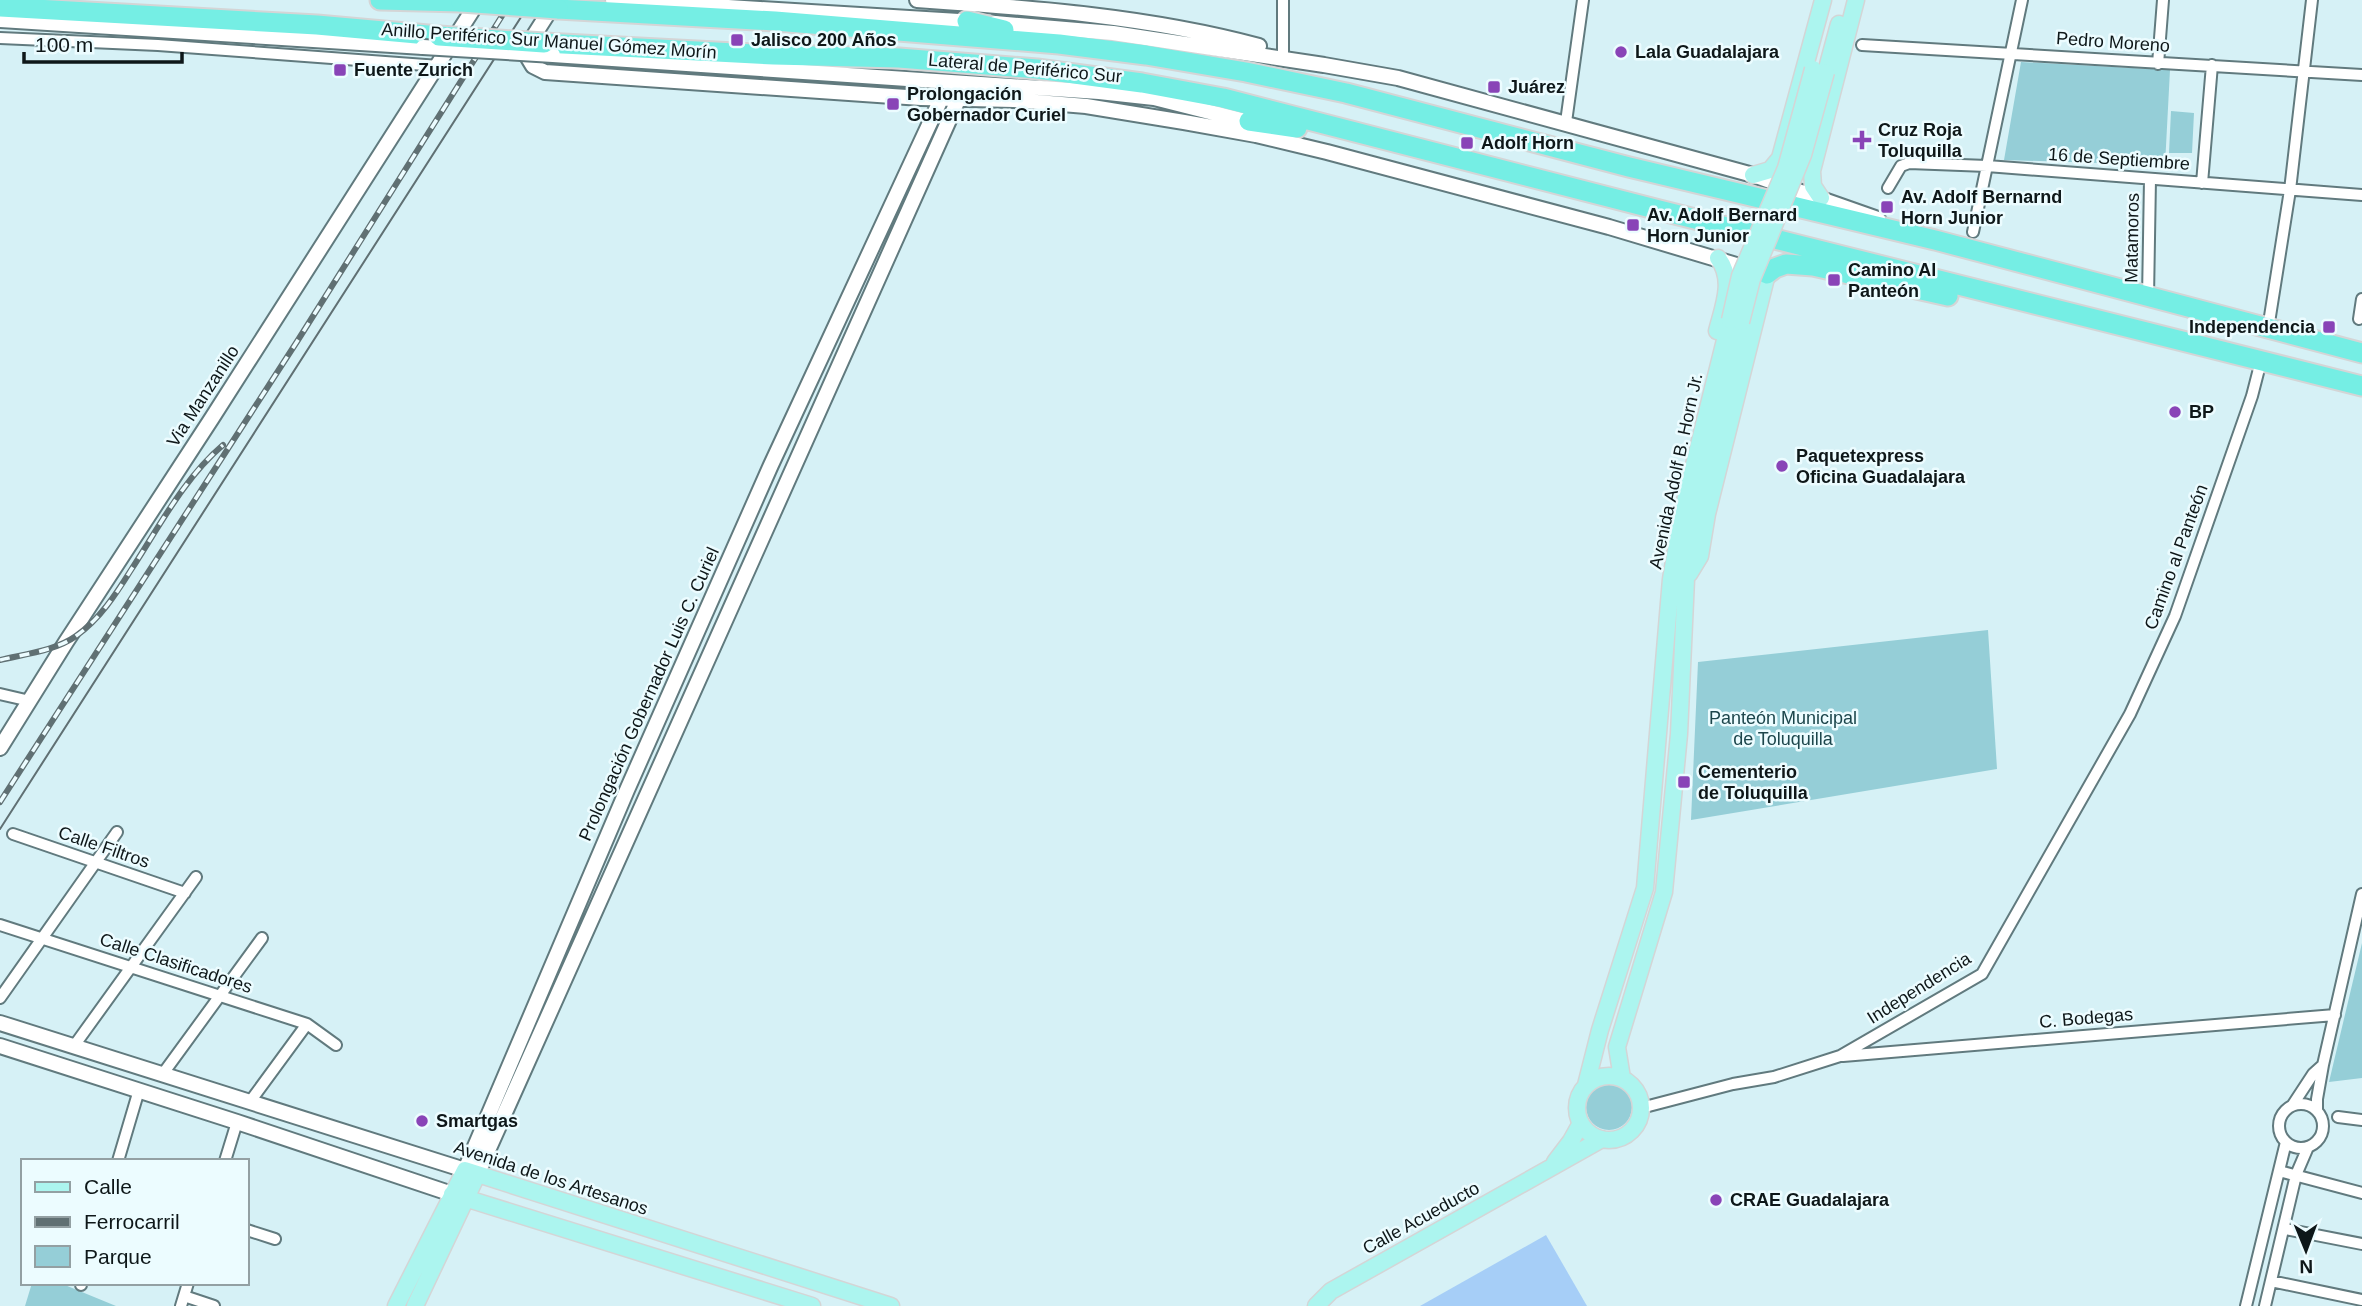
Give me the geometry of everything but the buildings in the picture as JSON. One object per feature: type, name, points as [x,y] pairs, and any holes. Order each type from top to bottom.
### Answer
[{"type":"highway","name":"Anillo Periférico Sur Manuel Gómez Morín","points":[[380,0],[557,4],[1059,44],[1246,72],[1346,93],[1629,167],[1935,240],[2362,353]]},
{"type":"highway","name":"Anillo Periférico Sur Manuel Gómez Morín","points":[[0,6],[317,25],[431,42],[549,49],[898,58],[1046,70],[1142,83],[1223,98],[2362,386]]},
{"type":"highway","points":[[967,22],[1059,44]]},
{"type":"highway","points":[[1249,121],[1416,147]]},
{"type":"highway","points":[[1767,274],[1787,264],[1813,266],[2029,313],[2099,320]]},
{"type":"main road","points":[[1753,175],[1770,170],[1776,165],[1822,0]]},
{"type":"main road","name":"Avenida Adolf B. Horn Jr.","points":[[1586,1085],[1600,1030],[1645,888],[1679,579],[1736,321],[1803,155],[1832,0]]},
{"type":"main road","name":"Avenida Adolf B. Horn Jr.","points":[[1819,70],[1845,0]]},
{"type":"main road","points":[[1821,198],[1812,179],[1856,0]]},
{"type":"main road","points":[[1800,82],[1833,91]]},
{"type":"main road","points":[[1787,132],[1793,147],[1798,150],[1809,150],[1820,139]]},
{"type":"main road","points":[[1718,258],[1727,274],[1726,294],[1667,551],[1679,579],[1700,555],[1707,514],[1767,274]]},
{"type":"main road","points":[[1726,294],[1743,292],[1758,302]]},
{"type":"main road","name":"Avenida Adolf B. Horn Jr.","points":[[1622,1078],[1617,1047],[1664,892],[1679,734],[1679,579]]},
{"type":"main road","points":[[1603,1076],[1622,1078],[1636,1090],[1641,1108],[1640,1117],[1629,1132],[1612,1139],[1602,1139],[1586,1130],[1581,1123],[1577,1103],[1586,1085],[1603,1076]]},
{"type":"main road","name":"Calle Acueducto","points":[[1550,1169],[1581,1123]]},
{"type":"main road","name":"Calle Acueducto","points":[[1316,1306],[1331,1291],[1602,1139]]},
{"type":"main road","name":"Prolongación Gobernador Luis C. Curiel","points":[[415,1306],[471,1172]]},
{"type":"main road","name":"Avenida de los Artesanos","points":[[471,1172],[891,1306]]},
{"type":"main road","points":[[459,1197],[812,1306]]},
{"type":"main road","name":"Prolongación Gobernador Luis C. Curiel","points":[[396,1306],[459,1197]]},
{"type":"street","points":[[613,0],[1113,33],[1398,78],[1753,175],[1935,240]]},
{"type":"street","points":[[917,0],[989,3],[1185,29],[1324,65]]},
{"type":"street","points":[[1283,0],[1283,53]]},
{"type":"street","points":[[1566,122],[1583,0]]},
{"type":"street","points":[[1973,232],[2022,0]]},
{"type":"street","points":[[2158,64],[2163,0]]},
{"type":"street","points":[[2268,329],[2290,190],[2312,0]]},
{"type":"street","name":"Via Manzanillo","points":[[0,748],[439,66],[470,1]]},
{"type":"street","points":[[557,4],[524,51],[533,66],[545,72],[941,99],[1014,100],[1086,106],[1256,135],[1326,152],[1609,227],[1767,274]]},
{"type":"street","points":[[0,20],[431,42]]},
{"type":"street","points":[[0,38],[158,45],[439,66]]},
{"type":"street","name":"Pedro Moreno","points":[[1862,45],[2362,75]]},
{"type":"street","name":"Lateral de Periférico Sur","points":[[549,49],[1099,92],[1154,99],[1249,121],[1326,152]]},
{"type":"street","points":[[2202,183],[2212,65]]},
{"type":"street","name":"Prolongación Gobernador Luis C. Curiel","points":[[471,1172],[627,790],[750,512],[941,99]]},
{"type":"street","name":"Prolongación Gobernador Luis C. Curiel","points":[[471,1172],[958,100]]},
{"type":"street","name":"16 de Septiembre","points":[[1888,188],[1904,163],[1987,166],[2362,195]]},
{"type":"street","name":"Matamoros","points":[[2148,298],[2150,179]]},
{"type":"street","points":[[2359,319],[2362,299]]},
{"type":"street","name":"Camino al Panteón","points":[[2104,757],[2130,714],[2175,617],[2252,396],[2261,360]]},
{"type":"street","points":[[0,694],[30,701]]},
{"type":"street","name":"Independencia","points":[[1641,1108],[1733,1084],[1774,1077],[1840,1056],[1982,974],[2104,757]]},
{"type":"street","points":[[0,998],[117,832]]},
{"type":"street","name":"Calle Filtros","points":[[13,834],[185,893]]},
{"type":"street","points":[[74,1046],[196,877]]},
{"type":"street","points":[[2323,1065],[2292,1106],[2283,1113],[2279,1123],[2280,1133],[2286,1142],[2296,1147],[2308,1147],[2322,1134],[2323,1125],[2317,1111],[2317,1099],[2362,894]]},
{"type":"street","name":"Calle Clasificadores","points":[[0,925],[307,1024],[336,1045]]},
{"type":"street","points":[[162,1075],[262,938]]},
{"type":"street","name":"C. Bodegas","points":[[1840,1056],[2334,1015]]},
{"type":"street","name":"Avenida de los Artesanos","points":[[0,1023],[471,1172]]},
{"type":"street","points":[[249,1103],[307,1024]]},
{"type":"street","points":[[37,1058],[46,1038]]},
{"type":"street","points":[[0,1046],[459,1197]]},
{"type":"street","points":[[179,1103],[186,1083]]},
{"type":"street","points":[[119,1159],[139,1090]]},
{"type":"street","points":[[2292,1106],[2310,1105],[2317,1111]]},
{"type":"street","points":[[2338,1117],[2362,1120]]},
{"type":"street","points":[[226,1159],[237,1122]]},
{"type":"street","points":[[2246,1306],[2286,1142]]},
{"type":"street","points":[[2265,1306],[2297,1175],[2308,1147]]},
{"type":"street","points":[[2279,1171],[2362,1193]]},
{"type":"street","points":[[2285,1229],[2362,1244]]},
{"type":"street","points":[[248,1230],[275,1239]]},
{"type":"street","points":[[2271,1281],[2362,1300]]},
{"type":"street","points":[[183,1301],[214,1306]]},
{"type":"green space","points":[[2021,62],[2170,70],[2165,165],[2004,160]]},
{"type":"green space","points":[[2171,111],[2194,113],[2192,153],[2169,153]]},
{"type":"green space","name":"Panteón Municipal de Toluquilla","points":[[1988,630],[1997,769],[1691,820],[1698,662]]},
{"type":"green space","points":[[2362,943],[2362,1078],[2329,1082]]},
{"type":"green space","points":[[1609,1084],[1625,1091],[1632,1107],[1625,1123],[1609,1130],[1593,1123],[1586,1107],[1593,1091]]},
{"type":"green space","points":[[31,1285],[65,1285],[116,1306],[25,1306]]},
{"type":"shaded area","points":[[1546,1235],[1587,1306],[1420,1306]]},
{"type":"tram line","points":[[0,829],[532,0]]},
{"type":"railway","points":[[0,802],[298,340],[512,0]]},
{"type":"railway","points":[[0,660],[59,645],[93,622],[107,606],[184,488],[223,445]]},
{"type":"place","name":"Jalisco 200 Años","points":[[737,40]]},
{"type":"place","name":"Lala Guadalajara","points":[[1621,52]]},
{"type":"place","name":"Fuente Zurich","points":[[340,70]]},
{"type":"place","name":"Juárez","points":[[1494,87]]},
{"type":"place","name":"Prolongación Gobernador Curiel","points":[[893,104]]},
{"type":"place","name":"Cruz Roja Toluquilla","points":[[1862,140]]},
{"type":"place","name":"Adolf Horn","points":[[1467,143]]},
{"type":"place","name":"Av. Adolf Bernarnd Horn Junior","points":[[1887,207]]},
{"type":"place","name":"Av. Adolf Bernard Horn Junior","points":[[1633,225]]},
{"type":"place","name":"Camino Al Panteón","points":[[1834,280]]},
{"type":"place","name":"Independencia","points":[[2329,327]]},
{"type":"place","name":"BP","points":[[2175,412]]},
{"type":"place","name":"Paquetexpress Oficina Guadalajara","points":[[1782,466]]},
{"type":"place","name":"Cementerio de Toluquilla","points":[[1684,782]]},
{"type":"place","name":"Smartgas","points":[[422,1121]]},
{"type":"place","name":"CRAE Guadalajara","points":[[1716,1200]]}]
